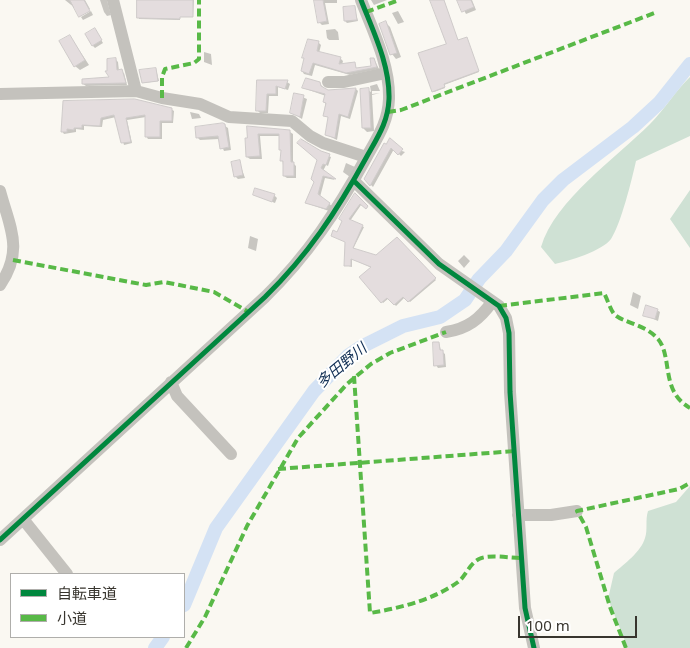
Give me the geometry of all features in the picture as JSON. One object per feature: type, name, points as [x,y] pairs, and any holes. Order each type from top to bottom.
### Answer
[{"type":"street","points":[[113,0],[136,91]]},
{"type":"street","points":[[0,539],[294,269],[324,229],[354,181],[387,118],[389,98],[386,73],[361,0]]},
{"type":"street","points":[[328,82],[344,82],[386,73]]},
{"type":"street","points":[[0,94],[136,91],[156,97],[200,104],[229,118],[292,121],[310,136],[323,143],[366,157]]},
{"type":"street","points":[[354,181],[439,264],[490,300],[502,311],[509,332],[510,392],[525,608],[534,648]]},
{"type":"street","points":[[0,191],[14,254],[10,269],[0,285]]},
{"type":"street","points":[[446,332],[462,328],[477,320],[490,300]]},
{"type":"street","points":[[171,382],[176,396],[231,454]]},
{"type":"street","points":[[518,515],[551,515],[577,511]]},
{"type":"street","points":[[22,519],[67,573]]},
{"type":"green space","points":[[690,77],[690,136],[636,161],[619,223],[607,243],[585,255],[555,264],[541,247],[548,230],[559,213],[588,181],[650,124]]},
{"type":"green space","points":[[690,190],[690,248],[670,219]]},
{"type":"green space","points":[[690,486],[690,648],[628,648],[608,599],[614,573],[632,557],[643,543],[646,535],[648,511],[676,502]]},
{"type":"building","points":[[70,0],[84,0],[90,11],[79,17]]},
{"type":"building","points":[[137,0],[193,0],[193,17],[180,17],[180,19],[137,18]]},
{"type":"building","points":[[314,0],[323,0],[327,21],[318,23]]},
{"type":"building","points":[[430,0],[444,0],[458,40],[467,37],[479,71],[444,84],[445,87],[432,92],[418,53],[446,44]]},
{"type":"building","points":[[457,0],[471,0],[474,7],[462,12]]},
{"type":"building","points":[[355,6],[357,20],[344,21],[343,7]]},
{"type":"building","points":[[386,21],[397,53],[390,55],[379,24]]},
{"type":"building","points":[[95,28],[102,40],[92,46],[85,34]]},
{"type":"building","points":[[70,35],[85,60],[74,67],[59,41]]},
{"type":"building","points":[[308,39],[319,41],[317,51],[341,57],[339,64],[355,62],[356,68],[371,66],[370,58],[374,58],[377,67],[346,73],[313,63],[309,74],[301,71],[304,58],[302,58]]},
{"type":"building","points":[[116,58],[117,70],[122,69],[126,83],[82,84],[82,79],[109,77],[105,71],[107,71],[107,59]]},
{"type":"building","points":[[156,68],[158,81],[142,83],[139,70]]},
{"type":"building","points":[[306,78],[320,82],[321,86],[328,90],[356,88],[348,117],[339,114],[335,138],[325,135],[328,117],[323,116],[326,103],[323,102],[325,94],[302,88]]},
{"type":"building","points":[[257,80],[288,80],[285,89],[276,86],[276,94],[267,94],[266,111],[256,111]]},
{"type":"building","points":[[369,88],[371,128],[362,128],[360,89]]},
{"type":"building","points":[[294,93],[304,95],[300,117],[290,113]]},
{"type":"building","points":[[135,99],[172,108],[172,121],[160,121],[160,137],[145,137],[145,115],[126,118],[131,142],[121,143],[114,115],[101,118],[100,126],[82,125],[82,128],[67,129],[67,132],[61,132],[63,101]]},
{"type":"building","points":[[225,124],[229,147],[220,149],[218,136],[196,138],[195,127]]},
{"type":"building","points":[[247,126],[290,130],[291,162],[294,162],[294,176],[283,176],[283,161],[280,161],[279,134],[258,134],[260,156],[246,157],[245,138],[247,138]]},
{"type":"building","points":[[390,138],[403,149],[398,155],[391,148],[370,186],[364,179],[384,143],[386,144]]},
{"type":"building","points":[[301,139],[330,154],[326,165],[323,164],[321,168],[336,179],[323,176],[318,194],[330,203],[326,209],[305,203],[314,182],[311,179],[317,160],[297,143]]},
{"type":"building","points":[[240,160],[243,175],[234,177],[231,162]]},
{"type":"building","points":[[255,188],[275,194],[272,202],[253,195]]},
{"type":"building","points":[[355,193],[368,206],[366,209],[360,204],[349,219],[363,225],[353,248],[376,255],[397,237],[436,278],[408,302],[403,297],[394,305],[387,298],[381,303],[359,277],[371,267],[351,259],[351,266],[344,266],[345,242],[331,236],[333,230],[337,232],[342,221],[339,219]]},
{"type":"building","points":[[646,305],[658,309],[655,319],[643,316]]},
{"type":"building","points":[[433,342],[439,342],[440,350],[443,350],[444,365],[434,366]]},
{"type":"waterway","name":"多田野川","points":[[185,603],[216,528],[314,391],[349,355],[361,347],[403,326],[440,317],[465,300],[479,279],[506,251],[543,200],[563,180],[633,127],[659,103],[690,64]]},
{"type":"waterway","name":"多田野川","points":[[155,648],[162,638]]},
{"type":"marked path","points":[[162,98],[162,77],[165,69],[194,63],[199,59],[199,0]]},
{"type":"marked path","points":[[366,12],[399,0]]},
{"type":"marked path","points":[[388,112],[401,110],[657,12]]},
{"type":"marked path","points":[[13,260],[146,285],[164,282],[214,292],[247,311]]},
{"type":"marked path","points":[[499,306],[604,293],[614,314],[647,330],[658,339],[665,355],[674,393],[690,408]]},
{"type":"marked path","points":[[186,648],[205,617],[247,526],[298,438],[347,384],[371,364],[390,353],[446,332]]},
{"type":"marked path","points":[[354,376],[370,613],[404,606],[438,594],[458,582],[479,559],[494,556],[522,558]]},
{"type":"marked path","points":[[278,469],[515,451]]},
{"type":"marked path","points":[[626,648],[610,607],[586,527],[577,511],[679,489],[690,483]]},
{"type":"cycle path","points":[[0,540],[265,297],[295,265],[321,232],[378,137],[387,116],[389,99],[387,74],[361,0]]},
{"type":"cycle path","points":[[354,181],[439,264],[499,306],[506,318],[509,333],[510,392],[525,608],[534,648]]}]
